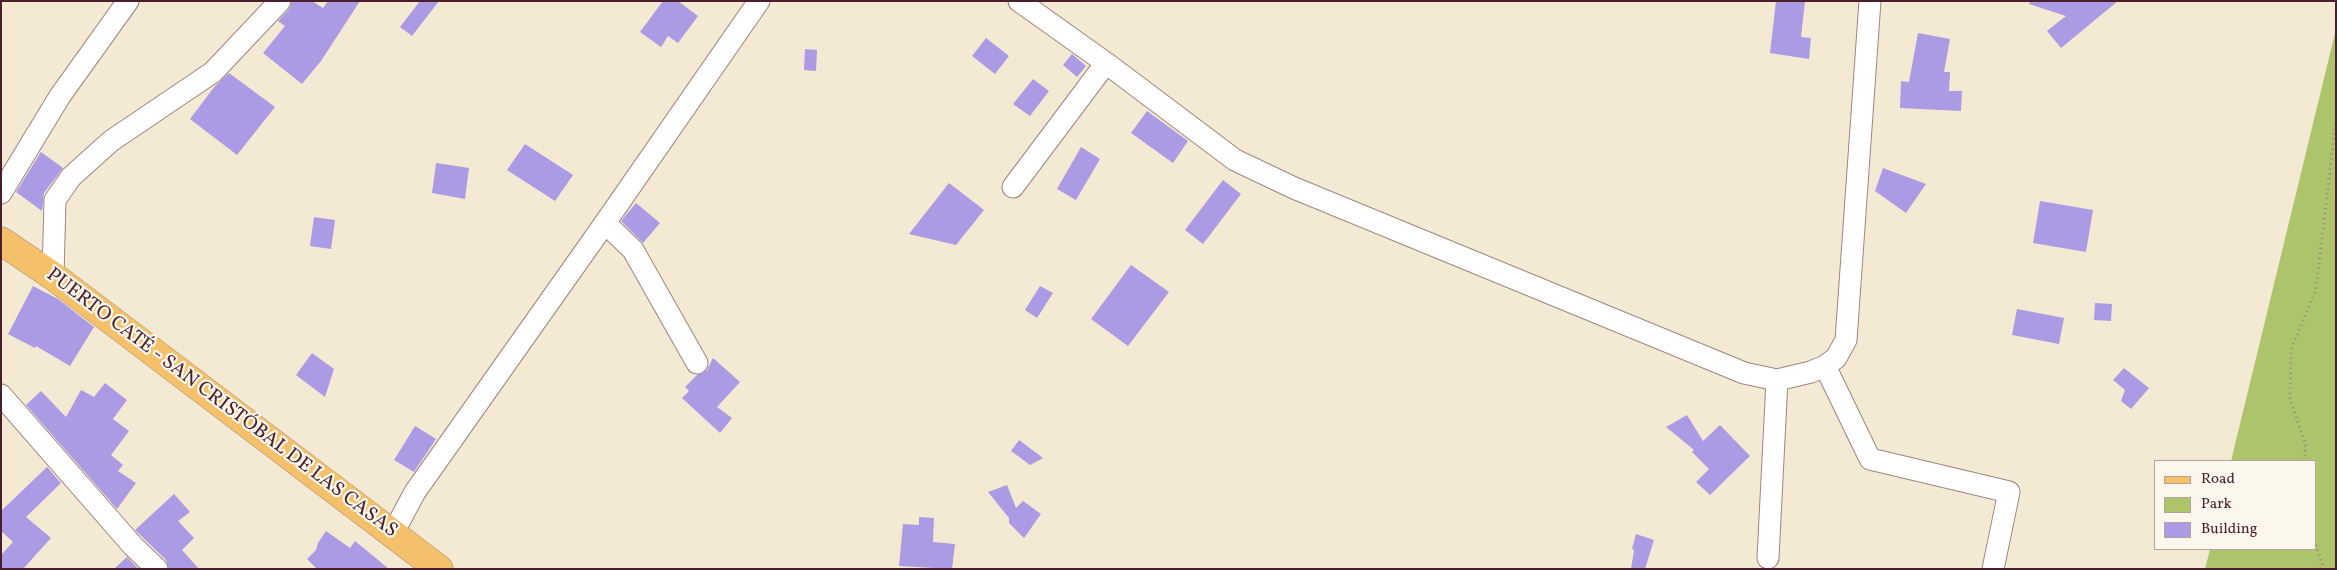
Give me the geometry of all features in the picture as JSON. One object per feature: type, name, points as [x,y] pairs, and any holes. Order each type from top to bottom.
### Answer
[{"type":"main road","name":"PUERTO CATÉ - SAN CRISTÓBAL DE LAS CASAS","points":[[1,241],[53,276],[439,569]]},
{"type":"street","points":[[1,193],[60,96],[128,1]]},
{"type":"street","points":[[53,276],[55,200],[71,177],[111,142],[213,72],[280,1]]},
{"type":"street","points":[[393,533],[415,492],[605,223],[758,1]]},
{"type":"street","points":[[1019,1],[1106,63],[1234,160],[1294,188],[1744,373],[1777,380],[1811,372],[1825,366],[1836,358],[1846,340],[1870,1]]},
{"type":"street","points":[[1013,187],[1106,63]]},
{"type":"street","points":[[605,223],[633,250],[697,363]]},
{"type":"street","points":[[1825,366],[1870,459],[2009,492],[1993,569]]},
{"type":"street","points":[[1768,558],[1777,380]]},
{"type":"street","points":[[1,395],[133,546],[157,569]]},
{"type":"path","points":[[2304,460],[2306,447],[2290,398],[2291,350],[2316,289],[2336,118]]},
{"type":"path","points":[[2317,547],[2323,567],[2321,569]]},
{"type":"green space","points":[[2336,29],[2336,569],[2205,569],[2210,550],[2317,550],[2317,460],[2231,460]]},
{"type":"building","points":[[292,1],[312,1],[323,8],[328,1],[360,1],[321,61],[302,84],[263,53],[285,26],[278,21],[289,9]]},
{"type":"building","points":[[420,1],[439,1],[412,36],[400,27]]},
{"type":"building","points":[[663,1],[678,1],[698,16],[678,43],[668,36],[661,47],[640,32]]},
{"type":"building","points":[[1776,1],[1805,1],[1801,37],[1811,38],[1809,59],[1770,53]]},
{"type":"building","points":[[2030,1],[2118,1],[2061,48],[2047,31],[2066,16],[2029,4]]},
{"type":"building","points":[[1918,33],[1950,39],[1944,72],[1950,72],[1949,91],[1962,91],[1961,111],[1900,108],[1901,81],[1909,82]]},
{"type":"building","points":[[986,38],[1009,56],[995,74],[972,56]]},
{"type":"building","points":[[805,49],[817,50],[816,71],[804,70]]},
{"type":"building","points":[[1072,54],[1086,66],[1077,77],[1063,65]]},
{"type":"building","points":[[229,73],[275,107],[237,155],[190,119],[215,86]]},
{"type":"building","points":[[1033,79],[1049,91],[1030,116],[1013,104]]},
{"type":"building","points":[[1147,111],[1188,141],[1173,163],[1131,133]]},
{"type":"building","points":[[525,144],[573,175],[555,201],[507,170]]},
{"type":"building","points":[[1081,147],[1100,159],[1076,200],[1057,189]]},
{"type":"building","points":[[41,152],[63,168],[44,193],[42,211],[16,192]]},
{"type":"building","points":[[436,163],[469,168],[465,199],[432,193]]},
{"type":"building","points":[[1883,168],[1926,184],[1906,213],[1875,191]]},
{"type":"building","points":[[1223,180],[1241,194],[1203,244],[1185,230]]},
{"type":"building","points":[[949,183],[984,210],[956,245],[909,234]]},
{"type":"building","points":[[2040,201],[2093,210],[2086,252],[2033,243]]},
{"type":"building","points":[[636,203],[660,223],[643,243],[621,221]]},
{"type":"building","points":[[314,217],[335,220],[331,249],[310,246]]},
{"type":"building","points":[[1131,265],[1169,292],[1128,346],[1091,319]]},
{"type":"building","points":[[33,286],[58,299],[94,327],[70,366],[36,346],[35,348],[8,334]]},
{"type":"building","points":[[1040,286],[1053,293],[1037,318],[1025,310]]},
{"type":"building","points":[[2095,303],[2112,304],[2111,321],[2094,320]]},
{"type":"building","points":[[2017,309],[2064,318],[2059,344],[2012,335]]},
{"type":"building","points":[[312,353],[334,369],[325,397],[296,375]]},
{"type":"building","points":[[713,358],[740,382],[717,407],[732,418],[720,433],[682,398],[689,391],[685,387],[697,375],[707,370]]},
{"type":"building","points":[[2124,368],[2149,388],[2131,409],[2121,401],[2125,390],[2113,380]]},
{"type":"building","points":[[105,383],[127,400],[113,419],[129,431],[111,455],[123,465],[118,471],[136,483],[117,509],[26,405],[41,391],[66,417],[81,390],[94,397]]},
{"type":"building","points":[[1687,415],[1703,441],[1720,425],[1750,456],[1710,495],[1696,482],[1709,469],[1692,452],[1694,450],[1666,427]]},
{"type":"building","points":[[415,426],[436,439],[414,472],[394,460]]},
{"type":"building","points":[[1019,440],[1043,458],[1030,465],[1011,451]]},
{"type":"building","points":[[47,467],[61,483],[26,517],[51,538],[23,569],[1,569],[1,555],[13,542],[1,531],[1,511]]},
{"type":"building","points":[[1007,485],[1016,508],[1023,501],[1041,514],[1024,538],[1009,523],[1009,518],[988,492]]},
{"type":"building","points":[[174,494],[190,512],[178,521],[194,538],[182,550],[199,569],[169,569],[166,560],[135,530]]},
{"type":"building","points":[[919,517],[934,518],[933,542],[955,544],[952,569],[899,566],[903,524],[919,525]]},
{"type":"building","points":[[326,531],[350,548],[355,541],[389,569],[317,569],[307,559],[316,550]]},
{"type":"building","points":[[1636,534],[1654,540],[1645,569],[1631,569],[1634,550],[1632,549]]},
{"type":"building","points":[[127,557],[139,569],[114,569]]}]
